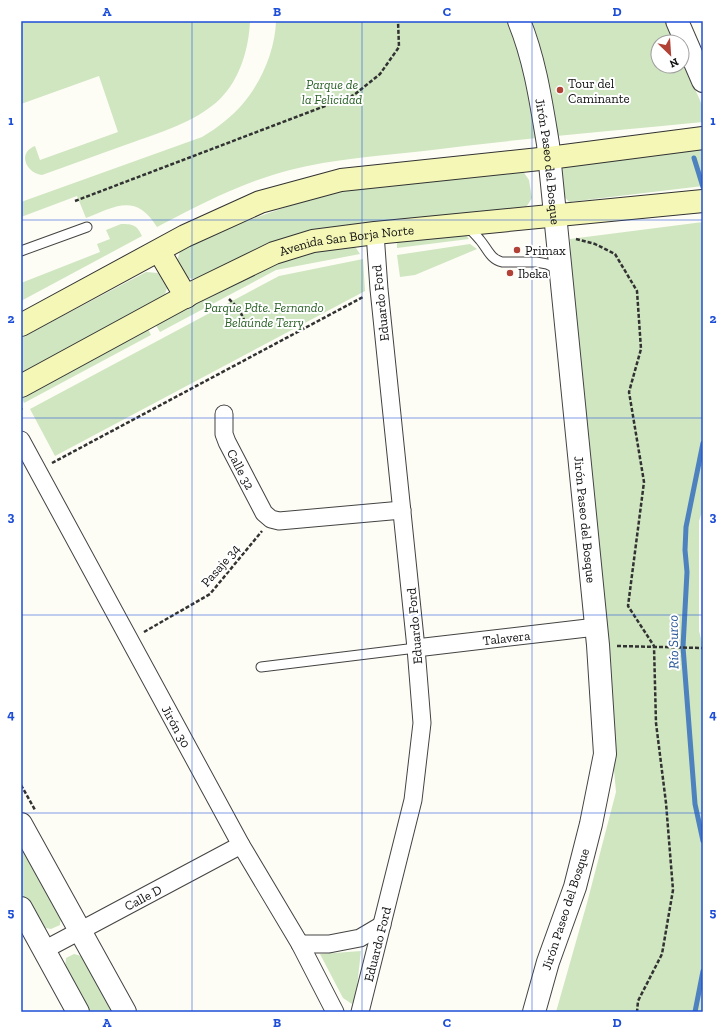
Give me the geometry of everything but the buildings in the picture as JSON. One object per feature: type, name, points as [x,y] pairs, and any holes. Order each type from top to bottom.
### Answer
[{"type":"main road","points":[[21,325],[185,236],[260,202],[341,180],[549,158],[703,138]]},
{"type":"main road","name":"Avenida San Borja Norte","points":[[21,386],[186,297],[274,253],[313,241],[466,224],[556,224],[703,201]]},
{"type":"main road","points":[[159,251],[186,297]]},
{"type":"street","name":"Jirón Paseo del Bosque","points":[[519,21],[524,33],[538,85],[548,144],[597,636],[605,754],[591,824],[575,887],[548,962],[534,1012]]},
{"type":"street","points":[[677,21],[703,81]]},
{"type":"street","name":"Eduardo Ford","points":[[360,1012],[413,800],[422,724],[416,648],[379,289],[375,234]]},
{"type":"street","name":"Calle 32","points":[[224,414],[224,434],[227,442],[264,513],[268,524]]},
{"type":"street","name":"Jirón 30","points":[[21,440],[241,845],[300,944],[335,1012]]},
{"type":"street","points":[[268,524],[278,521],[402,510]]},
{"type":"street","name":"Talavera","points":[[416,648],[597,636]]},
{"type":"street","points":[[21,824],[125,1012]]},
{"type":"street","name":"Calle D","points":[[44,950],[241,845]]},
{"type":"street","points":[[21,908],[78,1012]]},
{"type":"street","points":[[300,944],[328,944],[360,938],[382,925]]},
{"type":"lane","points":[[466,224],[496,261],[536,262],[547,264],[560,271]]},
{"type":"lane","points":[[21,251],[87,227]]},
{"type":"lane","points":[[261,667],[416,648]]},
{"type":"path","points":[[75,201],[354,95],[380,74],[399,47],[398,21]]},
{"type":"path","points":[[556,224],[615,254],[637,291],[641,349],[629,392],[644,482],[628,606],[654,646],[656,723],[666,803],[674,890],[662,954],[638,1001],[637,1012]]},
{"type":"path","points":[[38,470],[364,296]]},
{"type":"path","points":[[230,299],[239,309],[247,326]]},
{"type":"path","name":"Pasaje 34","points":[[144,632],[210,594],[268,524]]},
{"type":"path","points":[[597,636],[654,646],[703,648]]},
{"type":"green space","points":[[21,21],[250,21],[248,42],[238,73],[227,91],[210,107],[177,126],[42,175],[32,171],[28,167],[25,158],[29,149],[35,146],[40,160],[118,132],[99,76],[21,104]]},
{"type":"green space","name":"Parque de la Felicidad","points":[[276,21],[665,21],[671,34],[650,34],[650,74],[688,74],[703,107],[703,122],[564,135],[356,158],[306,166],[255,181],[205,202],[157,227],[149,216],[133,206],[125,205],[116,207],[86,218],[77,196],[21,217],[21,202],[202,137],[220,125],[235,112],[254,89],[267,63],[275,35]]},
{"type":"green space","points":[[703,148],[703,186],[569,202],[563,195],[560,173],[565,166]]},
{"type":"green space","points":[[522,170],[529,180],[532,198],[525,209],[341,228],[197,279],[186,278],[177,261],[180,251],[229,227],[332,191]]},
{"type":"green space","points":[[703,222],[703,509],[699,521],[699,631],[703,646],[703,1012],[556,1012],[587,903],[616,792],[575,336],[570,239]]},
{"type":"green space","points":[[121,224],[129,224],[136,227],[142,236],[21,301],[21,283],[100,252],[97,244],[110,239],[106,230]]},
{"type":"green space","points":[[465,234],[469,239],[397,248],[397,241]]},
{"type":"green space","points":[[470,244],[477,249],[415,275],[400,277],[397,255]]},
{"type":"green space","points":[[351,245],[356,248],[360,254],[276,270],[160,332],[154,322],[273,259]]},
{"type":"green space","name":"Parque Pdte. Fernando Belaúnde Terry","points":[[363,259],[365,291],[55,456],[30,409],[279,276]]},
{"type":"green space","points":[[146,272],[158,273],[167,288],[163,300],[21,375],[21,338]]},
{"type":"green space","points":[[147,327],[151,335],[24,403],[21,394]]},
{"type":"green space","points":[[21,842],[61,915],[60,925],[51,929],[40,927],[21,893]]},
{"type":"green space","points":[[361,951],[356,995],[352,1004],[343,998],[320,954]]},
{"type":"green space","points":[[74,954],[85,957],[115,1012],[89,1012],[65,968],[66,958]]},
{"type":"waterway","name":"Río Surco","points":[[694,158],[703,187]]},
{"type":"waterway","name":"Río Surco","points":[[703,443],[686,527],[685,550],[687,572],[683,647],[695,804],[703,841]]},
{"type":"waterway","name":"Río Surco","points":[[695,1012],[703,971]]},
{"type":"place","name":"Tour del Caminante","points":[[560,90]]},
{"type":"place","name":"Primax","points":[[517,250]]},
{"type":"place","name":"Ibeka","points":[[510,273]]}]
